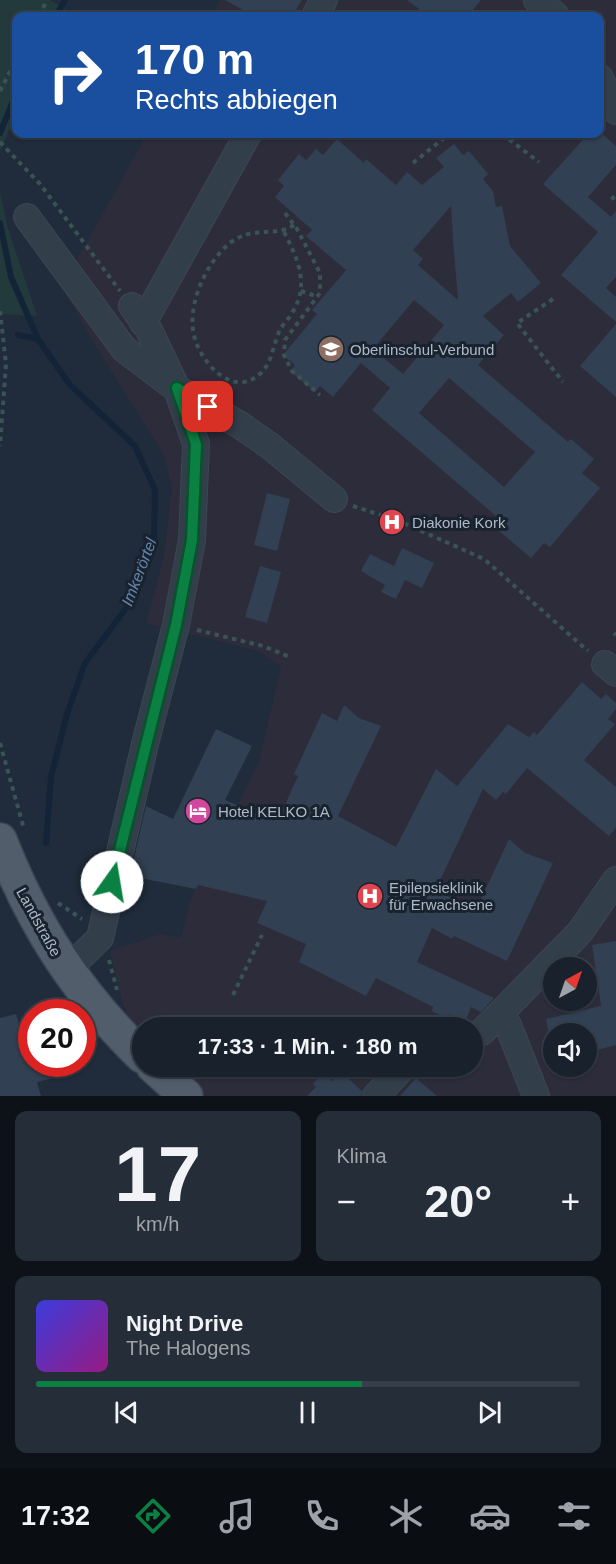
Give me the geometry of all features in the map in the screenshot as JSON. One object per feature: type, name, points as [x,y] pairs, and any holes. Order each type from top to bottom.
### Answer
[{"type":"main road","name":"Landstraße","points":[[13,837],[28,907],[67,970],[105,1020],[132,1046]]},
{"type":"main road","points":[[165,1077],[186,1096]]},
{"type":"lane","points":[[537,0],[551,12]]},
{"type":"lane","points":[[604,86],[616,111]]},
{"type":"lane","points":[[102,942],[146,740],[176,625],[192,540],[196,444],[177,388],[137,314],[246,138]]},
{"type":"lane","points":[[27,217],[124,349],[177,388],[247,430],[334,499]]},
{"type":"lane","points":[[483,1031],[580,932],[616,880]]},
{"type":"lane","name":"Landstraße","points":[[67,970],[102,942]]},
{"type":"lane","points":[[500,1015],[508,1025],[536,1096]]},
{"type":"lane","points":[[376,1096],[394,1077]]},
{"type":"path","points":[[0,91],[12,68]]},
{"type":"path","points":[[413,164],[444,138]]},
{"type":"path","points":[[507,138],[539,162]]},
{"type":"path","points":[[0,142],[40,184],[137,314]]},
{"type":"path","points":[[611,199],[616,196]]},
{"type":"path","points":[[285,213],[320,273],[318,297],[285,340],[284,355],[292,371],[320,395]]},
{"type":"path","points":[[284,232],[296,255],[303,277],[301,291],[292,314],[274,339],[270,359],[263,372],[248,382],[239,384],[219,374],[195,340],[193,306],[202,284],[229,244],[244,234],[257,231],[284,232],[294,225]]},
{"type":"path","points":[[301,291],[318,297]]},
{"type":"path","points":[[553,298],[517,323],[563,382]]},
{"type":"path","points":[[0,310],[6,364],[0,446]]},
{"type":"path","points":[[334,499],[399,521],[484,559],[611,669]]},
{"type":"path","points":[[176,625],[263,646],[290,657]]},
{"type":"path","points":[[0,743],[13,837]]},
{"type":"path","points":[[56,901],[91,925],[102,942]]},
{"type":"path","points":[[233,995],[262,935]]},
{"type":"shaded area","name":"Diakonie Kork","points":[[220,0],[616,0],[616,895],[611,901],[616,909],[616,1096],[207,1096],[186,1077],[483,1077],[483,1017],[132,1017],[132,1027],[123,1003],[110,951],[160,934],[181,938],[190,901],[259,762],[281,667],[259,651],[146,623],[164,557],[172,487],[164,455],[95,345],[62,287],[145,138],[604,138],[604,12],[213,12]]},
{"type":"green space","points":[[0,0],[50,0],[70,12],[12,12],[12,124],[0,152]]},
{"type":"green space","points":[[0,192],[8,229],[37,316],[0,314]]},
{"type":"building","points":[[225,0],[302,0],[294,12],[247,12]]},
{"type":"building","points":[[407,0],[481,0],[471,12],[416,12],[419,9]]},
{"type":"building","points":[[604,136],[616,146],[616,165],[588,197],[611,217],[616,211],[616,277],[606,288],[616,297],[616,322],[561,275],[598,232],[543,184],[584,138],[604,138]]},
{"type":"building","name":"Oberlinschul-Verbund","points":[[337,139],[364,163],[366,159],[396,185],[407,172],[422,185],[444,167],[436,158],[454,144],[463,155],[469,151],[488,174],[483,179],[493,191],[496,207],[502,206],[510,246],[541,283],[518,302],[511,293],[483,316],[504,335],[478,365],[568,442],[571,439],[594,459],[582,473],[600,488],[550,547],[544,543],[531,558],[480,515],[503,522],[372,410],[390,388],[361,363],[333,397],[320,386],[315,392],[290,371],[295,365],[283,355],[317,314],[312,310],[346,270],[306,236],[312,230],[275,197],[284,186],[278,180],[299,154],[306,160],[316,149],[323,155]],"holes":[[[451,206],[453,239],[458,300],[418,265],[423,259],[413,250]],[[414,300],[444,325],[403,374],[373,349]],[[449,378],[535,452],[504,487],[419,413]]]},
{"type":"building","points":[[616,324],[616,397],[580,366]]},
{"type":"building","points":[[267,493],[290,499],[277,551],[254,545]]},
{"type":"building","points":[[402,548],[434,563],[422,588],[405,580],[396,599],[381,592],[385,585],[361,571],[370,554],[394,566]]},
{"type":"building","points":[[260,566],[281,572],[267,623],[245,617]]},
{"type":"building","points":[[582,682],[601,699],[606,694],[616,703],[616,709],[608,719],[615,724],[584,760],[616,787],[616,828],[609,836],[527,768],[506,794],[503,792],[496,800],[483,789],[436,889],[475,912],[509,839],[525,853],[553,863],[507,961],[454,936],[452,939],[432,928],[417,962],[494,998],[481,1012],[471,1007],[467,1017],[455,1017],[449,1014],[444,1017],[432,1011],[433,1007],[376,978],[366,996],[299,962],[306,944],[257,923],[267,901],[198,885],[196,889],[130,876],[146,806],[173,819],[216,729],[252,746],[225,800],[274,821],[276,817],[279,818],[298,776],[294,774],[322,713],[337,721],[344,705],[359,718],[381,726],[338,816],[396,847],[436,769],[457,786],[508,724],[529,737],[534,732],[537,735]]},
{"type":"building","points":[[616,941],[616,1045],[597,1050],[597,1023],[547,1023],[546,1019],[580,1011],[597,1011],[597,1007],[601,1006],[597,957],[594,957],[592,945]]},
{"type":"building","points":[[16,1014],[18,1077],[53,1077],[37,1082],[41,1096],[0,1096],[0,1018]]},
{"type":"building","points":[[319,1077],[328,1077],[332,1081],[336,1077],[347,1077],[362,1091],[361,1096],[307,1096],[316,1087],[313,1084]]},
{"type":"building","points":[[416,1078],[437,1096],[400,1096]]},
{"type":"waterway","name":"Imkerörtel","points":[[58,12],[65,0]]},
{"type":"waterway","name":"Imkerörtel","points":[[0,133],[12,104]]},
{"type":"waterway","name":"Imkerörtel","points":[[0,223],[11,277],[38,339],[70,385],[135,446],[155,490],[154,539],[130,603],[85,663],[67,714],[51,777],[46,843]]},
{"type":"waterway","points":[[18,335],[38,339]]},
{"type":"place","name":"Oberlinschul-Verbund","points":[[331,349]]},
{"type":"place","name":"Diakonie Kork","points":[[392,522]]},
{"type":"place","name":"Hotel KELKO 1A","points":[[198,811]]},
{"type":"place","name":"Epilepsieklinik für Erwachsene","points":[[370,896]]},
{"type":"route","points":[[112,882],[176,625],[192,540],[196,444],[177,388],[208,407]]}]
